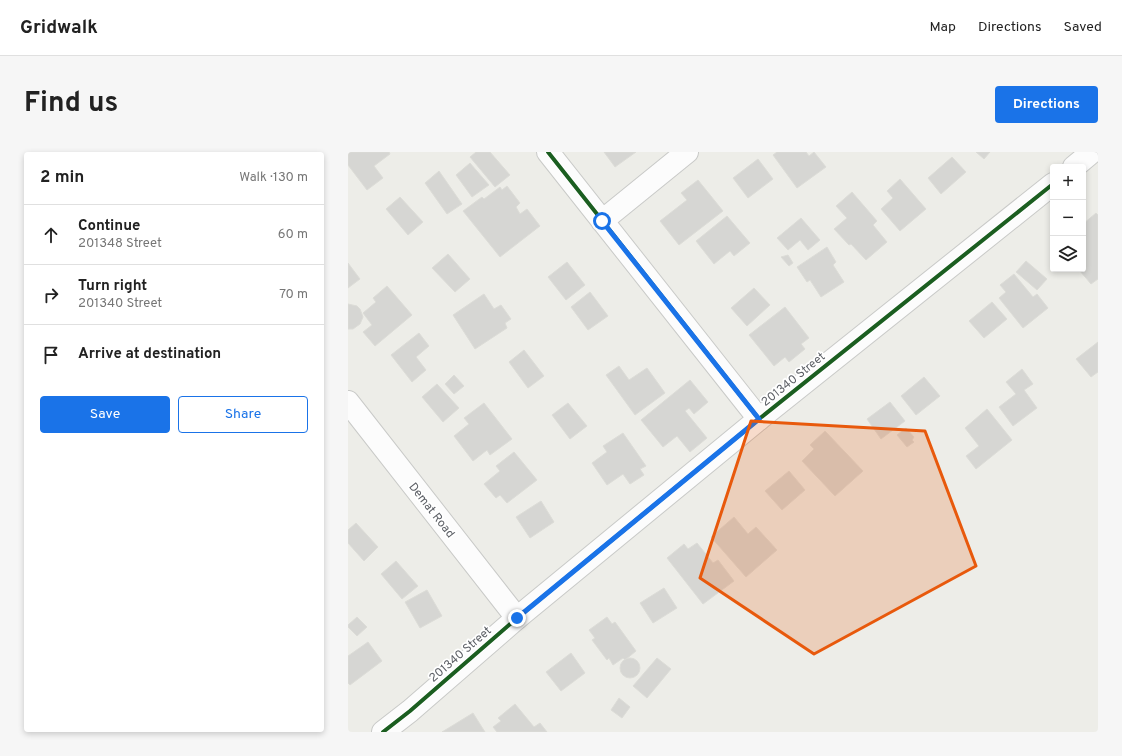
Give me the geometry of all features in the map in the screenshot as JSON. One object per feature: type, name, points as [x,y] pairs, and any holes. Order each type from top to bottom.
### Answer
[{"type":"street","points":[[548,152],[759,419]]},
{"type":"street","points":[[602,221],[686,152]]},
{"type":"street","points":[[1078,164],[1092,152]]},
{"type":"street","name":"201340 Street","points":[[384,732],[517,618],[759,419],[1050,186]]},
{"type":"street","name":"Demat Road","points":[[348,402],[517,618]]},
{"type":"highlighted area","points":[[751,421],[925,431],[976,566],[814,654],[700,578]]},
{"type":"building","points":[[348,152],[389,152],[390,154],[374,166],[383,178],[367,190],[348,165]]},
{"type":"building","points":[[476,152],[490,152],[510,175],[495,187],[470,157]]},
{"type":"building","points":[[604,152],[636,152],[615,167]]},
{"type":"building","points":[[777,152],[806,152],[809,156],[814,152],[826,167],[797,188],[773,155]]},
{"type":"building","points":[[976,152],[990,152],[984,159]]},
{"type":"building","points":[[952,157],[966,172],[941,194],[928,178]]},
{"type":"building","points":[[758,159],[773,179],[748,198],[733,178]]},
{"type":"building","points":[[470,163],[489,185],[472,197],[456,175]]},
{"type":"building","points":[[439,171],[462,204],[447,214],[425,183]]},
{"type":"building","points":[[900,179],[926,209],[900,231],[881,209],[893,198],[887,191]]},
{"type":"building","points":[[698,180],[723,211],[679,245],[660,221],[687,200],[681,193]]},
{"type":"building","points":[[507,186],[520,203],[516,207],[520,214],[527,209],[540,226],[500,257],[463,211],[482,197],[484,199],[500,187],[502,190]]},
{"type":"building","points":[[852,192],[877,221],[873,225],[887,242],[866,260],[834,229],[847,218],[836,206]]},
{"type":"building","points":[[400,197],[423,222],[408,235],[386,209]]},
{"type":"building","points":[[1096,213],[1098,215],[1098,279],[1091,284],[1081,272],[1086,272],[1086,221]]},
{"type":"building","points":[[727,216],[750,243],[734,256],[730,251],[714,264],[696,241]]},
{"type":"building","points":[[801,218],[820,240],[808,250],[800,240],[788,250],[777,238]]},
{"type":"building","points":[[827,247],[836,262],[833,265],[844,282],[821,297],[810,280],[807,282],[797,267]]},
{"type":"building","points":[[448,254],[470,279],[455,292],[432,268]]},
{"type":"building","points":[[788,255],[793,263],[789,266],[781,257]]},
{"type":"building","points":[[1026,261],[1047,279],[1037,290],[1016,272]]},
{"type":"building","points":[[567,262],[585,285],[566,300],[548,277]]},
{"type":"building","points":[[348,263],[360,279],[348,288]]},
{"type":"building","points":[[1014,274],[1033,297],[1037,294],[1048,308],[1023,328],[999,298],[1006,292],[1000,285]]},
{"type":"building","points":[[387,286],[412,315],[375,346],[363,332],[372,325],[363,313],[376,302],[373,298]]},
{"type":"building","points":[[754,288],[770,305],[747,326],[731,308]]},
{"type":"building","points":[[590,292],[608,316],[588,330],[571,307]]},
{"type":"building","points":[[484,294],[494,309],[501,305],[511,319],[505,323],[507,328],[475,349],[453,315]]},
{"type":"building","points":[[992,302],[1007,319],[984,338],[969,321]]},
{"type":"building","points":[[348,304],[357,306],[363,317],[360,324],[353,329],[348,329]]},
{"type":"building","points":[[785,307],[809,338],[801,344],[805,349],[789,362],[785,357],[774,366],[749,335]]},
{"type":"building","points":[[419,333],[429,346],[416,357],[426,370],[412,382],[391,355]]},
{"type":"building","points":[[1098,342],[1098,372],[1091,377],[1076,359]]},
{"type":"building","points":[[524,350],[544,376],[528,388],[509,362]]},
{"type":"building","points":[[619,366],[629,380],[647,368],[665,393],[635,415],[606,375]]},
{"type":"building","points":[[1022,369],[1033,384],[1024,390],[1037,408],[1013,426],[999,407],[1016,394],[1006,382]]},
{"type":"building","points":[[454,375],[464,386],[454,394],[445,384]]},
{"type":"building","points":[[924,377],[940,396],[916,415],[901,396]]},
{"type":"building","points":[[690,380],[708,402],[694,414],[689,408],[685,411],[707,438],[690,452],[677,436],[663,447],[641,420]]},
{"type":"building","points":[[437,384],[459,408],[443,422],[422,397]]},
{"type":"building","points":[[890,402],[905,421],[881,439],[867,419]]},
{"type":"building","points":[[484,403],[512,439],[490,455],[487,450],[473,461],[454,436],[469,424],[464,418]]},
{"type":"building","points":[[568,403],[587,426],[570,439],[552,415]]},
{"type":"building","points":[[987,409],[1012,440],[976,469],[966,456],[979,446],[965,428]]},
{"type":"building","points":[[906,428],[914,437],[912,440],[914,442],[907,447],[897,435]]},
{"type":"building","points":[[825,431],[863,471],[835,496],[802,461],[814,449],[810,445]]},
{"type":"building","points":[[623,433],[646,466],[640,469],[644,475],[630,484],[623,474],[607,485],[592,463],[607,452],[603,446]]},
{"type":"building","points":[[514,452],[537,480],[507,503],[500,495],[496,498],[484,484],[500,471],[496,466]]},
{"type":"building","points":[[789,471],[805,490],[782,510],[765,491]]},
{"type":"building","points":[[541,501],[554,522],[530,538],[516,517]]},
{"type":"building","points":[[734,517],[748,534],[756,527],[777,550],[746,577],[711,537]]},
{"type":"building","points":[[356,523],[378,547],[364,561],[348,543],[348,530]]},
{"type":"building","points":[[697,543],[713,563],[718,560],[734,581],[703,604],[667,558],[684,544],[688,549]]},
{"type":"building","points":[[396,561],[418,586],[402,599],[381,574]]},
{"type":"building","points":[[664,588],[677,608],[653,623],[640,603]]},
{"type":"building","points":[[427,590],[442,616],[420,628],[405,602]]},
{"type":"building","points":[[357,617],[367,627],[357,636],[348,627],[348,625]]},
{"type":"building","points":[[607,617],[612,624],[615,622],[636,651],[625,660],[623,658],[613,665],[609,658],[607,660],[592,640],[595,638],[589,630]]},
{"type":"building","points":[[368,642],[382,661],[350,685],[348,683],[348,656]]},
{"type":"building","points":[[571,653],[585,673],[561,691],[546,672]]},
{"type":"building","points":[[630,658],[637,661],[640,668],[637,675],[630,678],[623,675],[620,668],[623,661]]},
{"type":"building","points":[[657,658],[671,669],[647,698],[633,686]]},
{"type":"building","points":[[619,698],[630,707],[622,718],[611,710]]},
{"type":"building","points":[[515,704],[534,727],[540,723],[547,732],[497,732],[493,727],[501,721],[498,718]]},
{"type":"building","points":[[473,713],[485,732],[442,732]]},
{"type":"cycle path","points":[[548,152],[759,419]]},
{"type":"cycle path","points":[[383,732],[410,711],[517,618],[759,419],[1050,186]]},
{"type":"route","points":[[517,618],[759,419],[602,221]]}]
